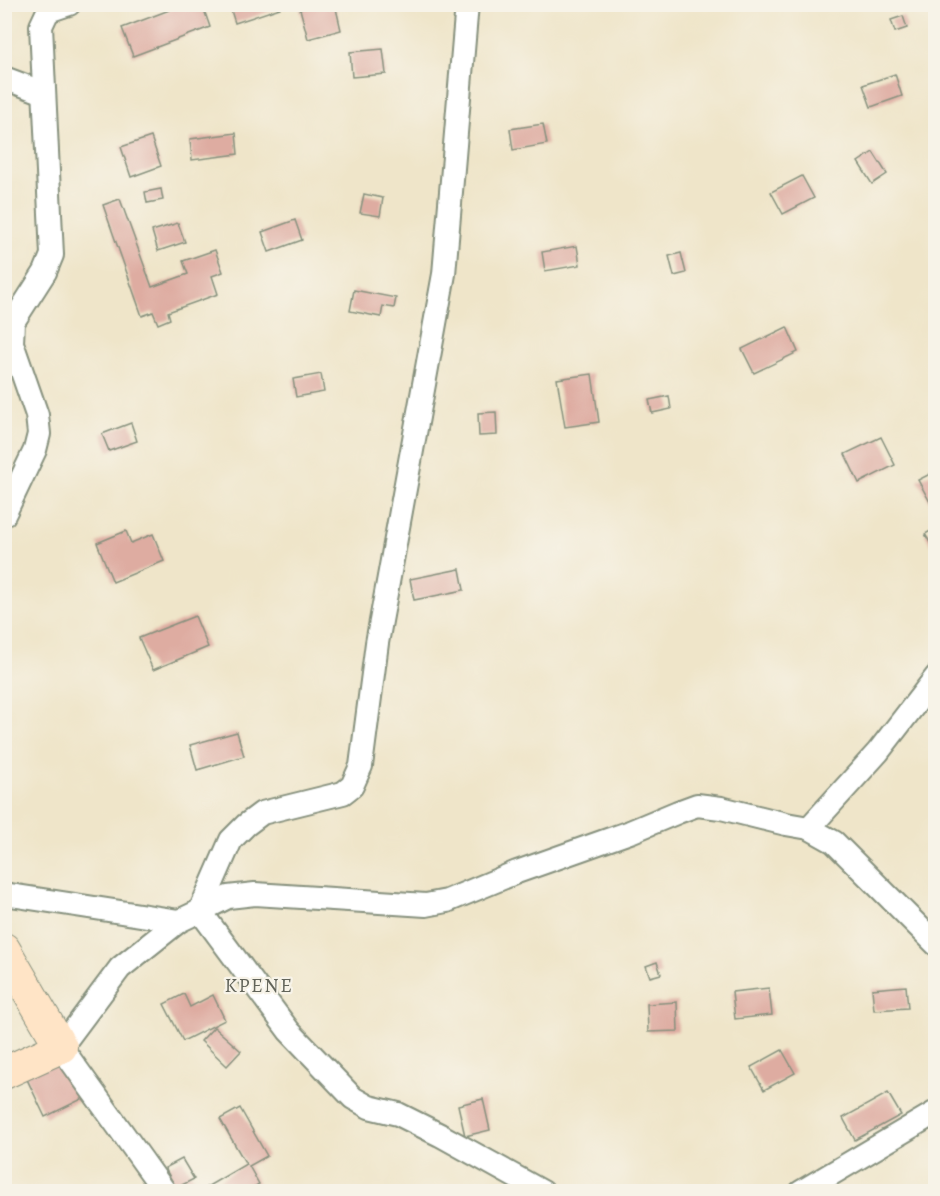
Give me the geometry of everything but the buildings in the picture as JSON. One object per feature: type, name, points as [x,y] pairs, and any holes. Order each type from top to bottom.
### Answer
[{"type":"street","points":[[4,515],[39,435],[37,415],[12,343],[13,322],[45,272],[52,255],[41,26],[48,11],[69,4]]},
{"type":"street","points":[[200,911],[231,840],[246,825],[262,813],[343,793],[352,786],[361,766],[377,643],[444,274],[467,4]]},
{"type":"street","points":[[4,78],[44,93]]},
{"type":"street","points":[[809,828],[878,752],[936,677]]},
{"type":"street","points":[[4,1073],[61,1047],[120,968],[179,921],[228,897],[255,894],[426,905],[447,901],[484,885],[697,806],[722,808],[809,828],[834,842],[936,944]]},
{"type":"street","points":[[4,894],[179,921]]},
{"type":"street","points":[[200,911],[289,1030],[353,1098],[369,1107],[398,1114],[543,1191]]},
{"type":"street","points":[[4,949],[61,1047],[165,1191]]},
{"type":"street","points":[[801,1191],[936,1112]]},
{"type":"district","name":"KPENE","points":[[259,985]]}]
